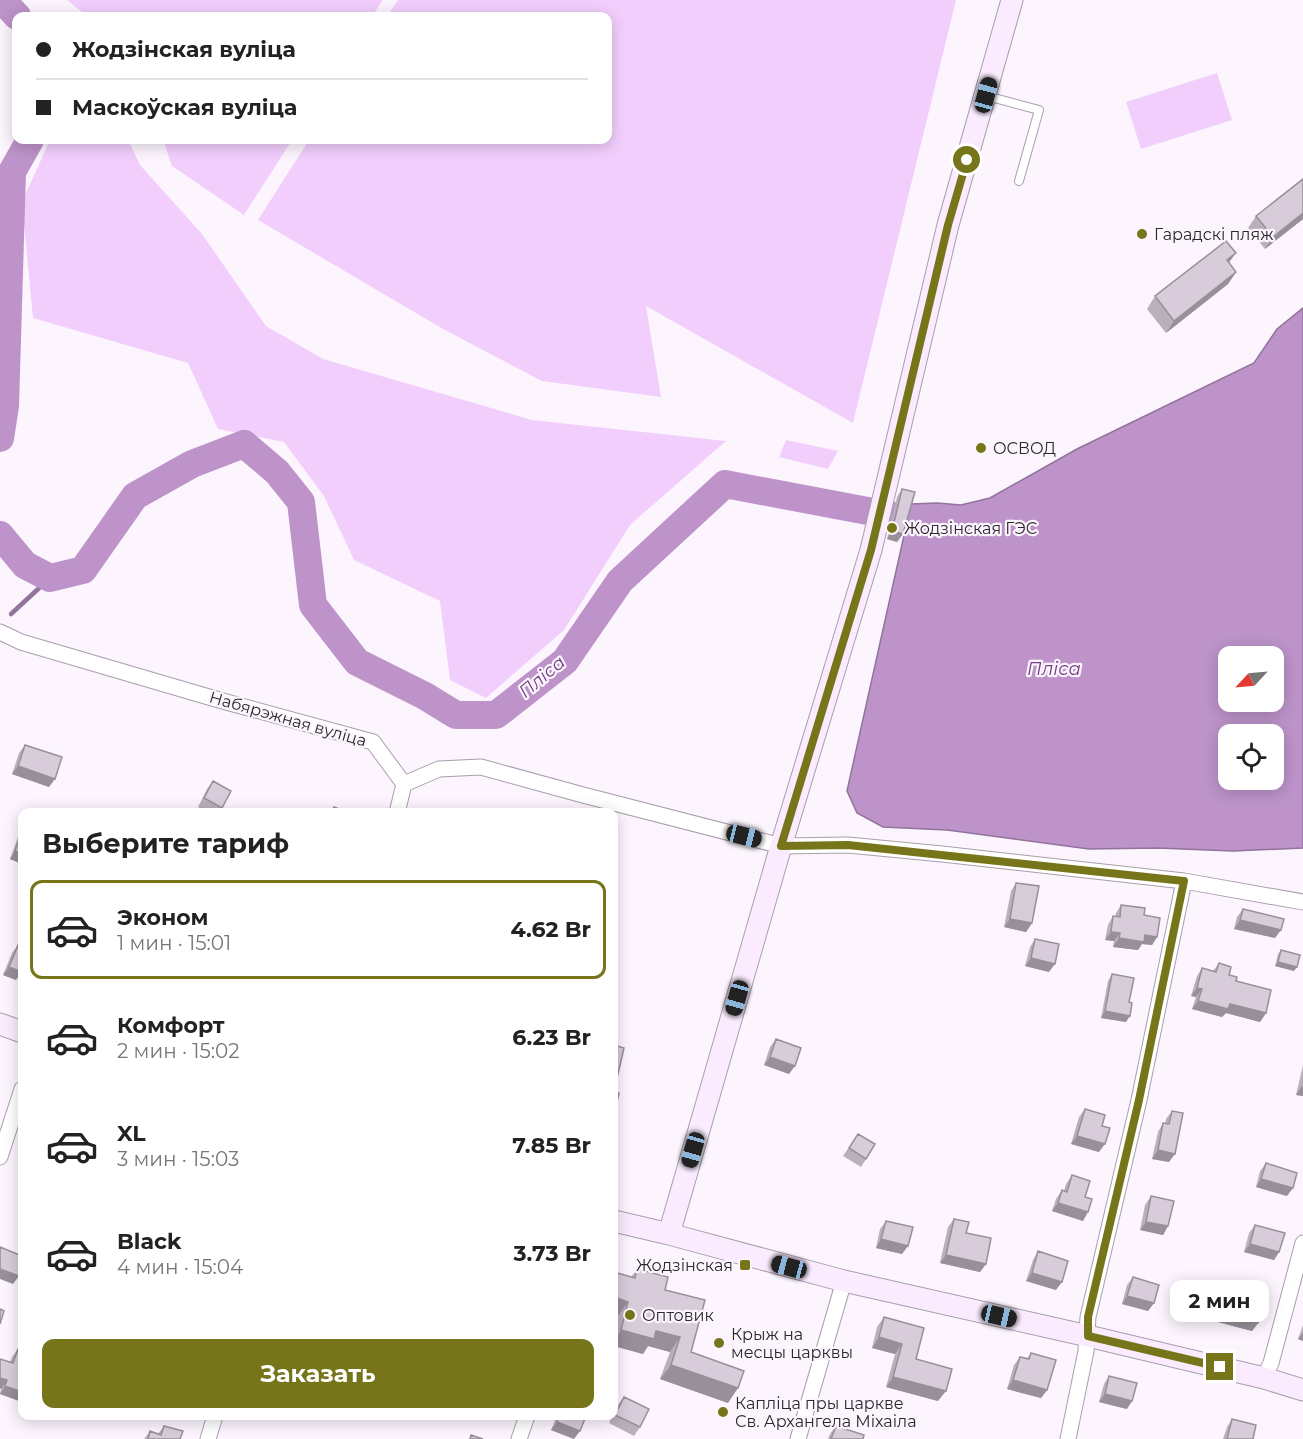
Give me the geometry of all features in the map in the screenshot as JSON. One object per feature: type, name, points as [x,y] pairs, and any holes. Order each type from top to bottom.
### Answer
[{"type":"main road","points":[[669,1234],[781,846],[871,550],[948,225],[1012,0]]},
{"type":"main road","points":[[0,1024],[18,1031]]},
{"type":"main road","points":[[618,1222],[844,1281],[1088,1336],[1264,1378],[1303,1390]]},
{"type":"street","name":"Набярэжная вуліца","points":[[0,633],[32,645],[219,700],[373,742],[404,784]]},
{"type":"street","points":[[398,808],[404,784],[440,769],[482,767],[781,846],[848,845],[1184,881],[1303,902]]},
{"type":"street","points":[[1068,1439],[1086,1351],[1088,1317],[1139,1100],[1184,881]]},
{"type":"street","points":[[0,1157],[18,1101]]},
{"type":"street","points":[[1264,1378],[1271,1363],[1303,1243]]},
{"type":"street","points":[[798,1439],[844,1281]]},
{"type":"street","points":[[208,1439],[214,1420]]},
{"type":"street","points":[[519,1439],[526,1420]]},
{"type":"lane","points":[[986,95],[1039,110],[1019,181]]},
{"type":"shaded area","points":[[67,0],[383,0],[375,12],[82,12]]},
{"type":"shaded area","points":[[398,0],[956,0],[853,423],[646,306],[661,397],[542,381],[443,329],[258,220],[306,144],[612,144],[612,12],[390,12]]},
{"type":"shaded area","points":[[1217,73],[1232,120],[1141,149],[1126,102]]},
{"type":"shaded area","points":[[48,144],[130,144],[140,165],[202,234],[266,326],[323,359],[532,420],[726,441],[630,525],[564,630],[486,698],[450,680],[440,601],[354,560],[324,496],[284,442],[218,429],[188,363],[33,318],[22,202]]},
{"type":"shaded area","points":[[164,144],[289,144],[244,215],[172,166]]},
{"type":"shaded area","points":[[786,440],[838,451],[828,469],[779,457]]},
{"type":"water","name":"Пліса","points":[[1303,308],[1303,848],[1233,851],[1157,848],[1089,849],[947,830],[883,827],[857,813],[847,791],[911,504],[961,505],[990,498],[1077,449],[1254,363],[1277,329]]},
{"type":"building","points":[[1303,179],[1303,213],[1273,237],[1256,216]]},
{"type":"building","points":[[1226,241],[1236,253],[1227,260],[1236,272],[1174,321],[1155,296]]},
{"type":"building","points":[[902,489],[915,492],[903,534],[892,531]]},
{"type":"building","points":[[25,745],[62,757],[55,779],[18,766]]},
{"type":"building","points":[[213,781],[231,791],[222,808],[204,798]]},
{"type":"building","points":[[1016,883],[1039,886],[1032,923],[1010,919]]},
{"type":"building","points":[[1121,905],[1145,908],[1144,915],[1160,918],[1157,937],[1145,935],[1144,942],[1119,938],[1120,933],[1111,932],[1113,916],[1120,917]]},
{"type":"building","points":[[1243,909],[1284,919],[1281,930],[1240,920]]},
{"type":"building","points":[[1035,939],[1059,944],[1055,964],[1031,958]]},
{"type":"building","points":[[18,945],[18,970],[9,967]]},
{"type":"building","points":[[1281,950],[1300,955],[1297,967],[1278,962]]},
{"type":"building","points":[[1219,963],[1231,967],[1229,975],[1237,977],[1236,981],[1271,990],[1266,1013],[1230,1004],[1228,1009],[1198,1001],[1202,989],[1197,988],[1202,968],[1216,972]]},
{"type":"building","points":[[1112,974],[1134,978],[1129,1002],[1132,1003],[1130,1016],[1105,1011]]},
{"type":"building","points":[[776,1039],[801,1048],[795,1066],[770,1057]]},
{"type":"building","points":[[618,1046],[624,1048],[618,1074]]},
{"type":"building","points":[[1085,1109],[1105,1115],[1102,1126],[1110,1128],[1105,1144],[1077,1136]]},
{"type":"building","points":[[1172,1111],[1183,1113],[1175,1154],[1158,1150],[1163,1123],[1169,1124]]},
{"type":"building","points":[[858,1134],[875,1144],[866,1159],[849,1148]]},
{"type":"building","points":[[1266,1163],[1297,1173],[1293,1188],[1261,1179]]},
{"type":"building","points":[[1072,1175],[1090,1181],[1085,1197],[1092,1199],[1088,1212],[1058,1203],[1062,1190],[1067,1192]]},
{"type":"building","points":[[1151,1196],[1174,1201],[1168,1226],[1146,1222]]},
{"type":"building","points":[[954,1219],[969,1222],[966,1233],[991,1238],[986,1264],[946,1255]]},
{"type":"building","points":[[886,1221],[913,1227],[908,1246],[881,1239]]},
{"type":"building","points":[[1255,1225],[1285,1233],[1279,1252],[1250,1244]]},
{"type":"building","points":[[0,1247],[18,1254],[18,1276],[0,1269]]},
{"type":"building","points":[[1038,1251],[1068,1261],[1062,1282],[1032,1273]]},
{"type":"building","points":[[637,1269],[668,1277],[665,1290],[705,1300],[691,1352],[744,1371],[738,1388],[671,1365],[680,1337],[656,1331],[654,1339],[621,1330],[628,1302],[618,1298],[618,1273],[635,1278]]},
{"type":"building","points":[[1133,1277],[1159,1285],[1154,1303],[1127,1296]]},
{"type":"building","points":[[1223,1285],[1265,1296],[1258,1323],[1215,1311]]},
{"type":"building","points":[[0,1309],[4,1311],[0,1324]]},
{"type":"building","points":[[884,1317],[924,1328],[916,1359],[952,1369],[946,1391],[893,1377],[902,1344],[879,1337]]},
{"type":"building","points":[[18,1349],[18,1391],[5,1386],[7,1380],[0,1378],[0,1359],[13,1363]]},
{"type":"building","points":[[1031,1353],[1056,1360],[1047,1390],[1013,1380],[1020,1357],[1029,1359]]},
{"type":"building","points":[[1109,1376],[1137,1383],[1132,1401],[1105,1394]]},
{"type":"building","points":[[624,1397],[649,1409],[640,1427],[618,1416],[618,1409]]},
{"type":"building","points":[[1232,1419],[1256,1425],[1253,1439],[1227,1439]]},
{"type":"building","points":[[558,1420],[584,1420],[580,1431],[557,1422]]},
{"type":"building","points":[[164,1426],[183,1431],[180,1439],[148,1439],[150,1431],[161,1435]]},
{"type":"building","points":[[836,1426],[864,1435],[863,1439],[831,1439]]},
{"type":"building","points":[[471,1435],[483,1439],[470,1439]]},
{"type":"waterway","name":"Пліса","points":[[2,0],[13,12]]},
{"type":"waterway","name":"Пліса","points":[[0,438],[5,406],[12,172],[28,144]]},
{"type":"waterway","name":"Пліса","points":[[0,535],[25,565],[50,578],[83,570],[135,496],[192,464],[244,444],[277,472],[301,502],[313,605],[357,662],[425,696],[456,715],[496,715],[565,661],[620,581],[725,484],[931,523]]},
{"type":"waterway","points":[[11,614],[50,578]]},
{"type":"place","name":"Гарадскі пляж","points":[[1142,234]]},
{"type":"place","name":"ОСВОД","points":[[981,448]]},
{"type":"place","name":"Жодзінская ГЭС","points":[[892,528]]},
{"type":"place","name":"Жодзінская","points":[[745,1265]]},
{"type":"place","name":"Оптовик","points":[[630,1315]]},
{"type":"place","name":"Крыж на месцы царквы","points":[[719,1343]]},
{"type":"place","name":"Капліца пры царкве Св. Архангела Міхаіла","points":[[723,1412]]},
{"type":"route","points":[[967,160],[948,225],[871,550],[781,846],[848,845],[1184,881],[1139,1100],[1088,1317],[1088,1336],[1220,1367]]}]
